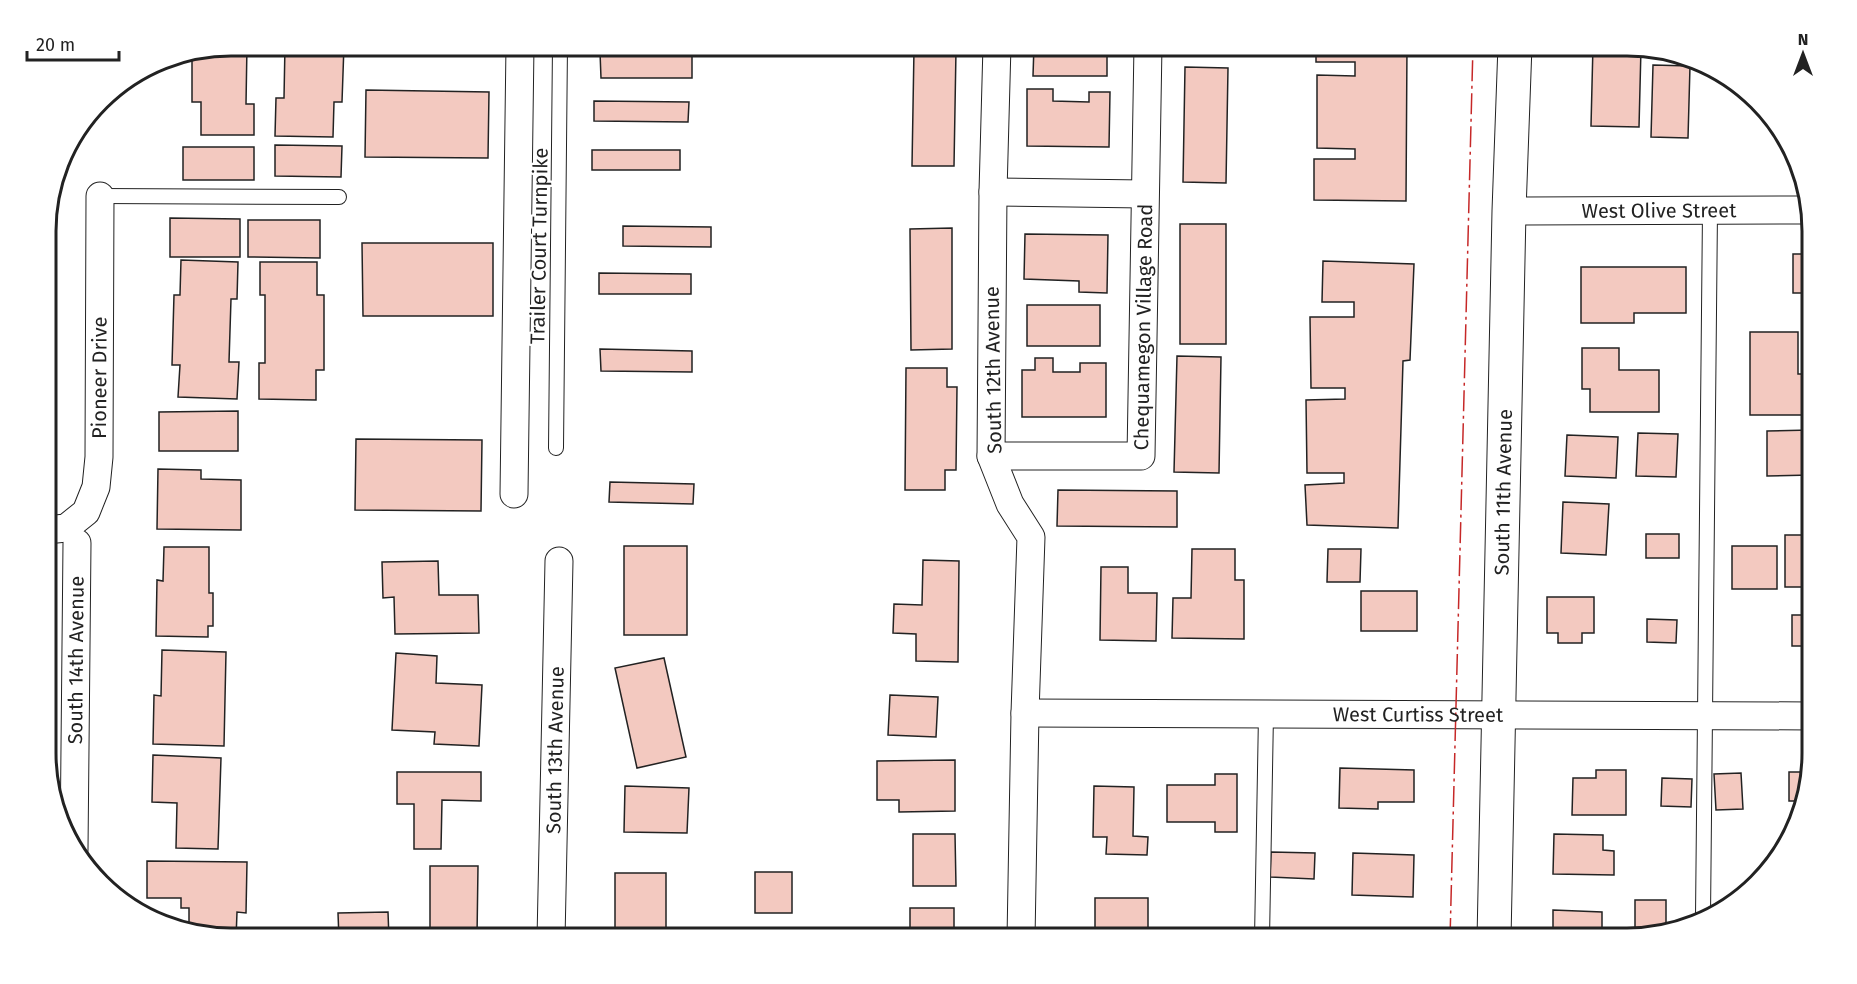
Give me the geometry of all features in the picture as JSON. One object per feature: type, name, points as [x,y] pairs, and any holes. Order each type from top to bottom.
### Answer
[{"type":"street","points":[[514,494],[520,56]]},
{"type":"street","name":"South 12th Avenue","points":[[997,56],[993,192],[992,456],[1010,504],[1031,537],[1021,928]]},
{"type":"street","name":"Chequamegon Village Road","points":[[992,456],[1141,456],[1148,56]]},
{"type":"street","name":"South 11th Avenue","points":[[1494,928],[1509,210],[1515,56]]},
{"type":"street","name":"Chequamegon Village Road","points":[[993,192],[1144,194]]},
{"type":"street","name":"Pioneer Drive","points":[[56,529],[66,528],[86,512],[96,488],[99,457],[100,196]]},
{"type":"street","name":"West Olive Street","points":[[1509,210],[1800,210]]},
{"type":"street","name":"South 14th Avenue","points":[[74,831],[77,543]]},
{"type":"street","name":"South 13th Avenue","points":[[550,928],[559,561]]},
{"type":"street","name":"West Curtiss Street","points":[[1025,713],[1802,716]]},
{"type":"lane","name":"Trailer Court Turnpike","points":[[556,448],[560,56]]},
{"type":"lane","points":[[100,196],[339,197]]},
{"type":"lane","points":[[1703,910],[1710,210]]},
{"type":"lane","points":[[1262,928],[1266,714]]},
{"type":"building","points":[[247,56],[246,104],[254,104],[254,135],[201,135],[201,102],[192,102],[192,60],[207,57]]},
{"type":"building","points":[[285,56],[344,56],[342,102],[334,102],[333,137],[275,136],[276,98],[284,98]]},
{"type":"building","points":[[600,56],[692,56],[692,78],[601,78]]},
{"type":"building","points":[[914,56],[956,56],[954,166],[912,166]]},
{"type":"building","points":[[1034,56],[1107,56],[1107,76],[1033,76]]},
{"type":"building","points":[[1316,56],[1407,56],[1406,201],[1314,200],[1314,159],[1355,159],[1355,149],[1317,148],[1317,75],[1355,76],[1355,62],[1316,62]]},
{"type":"building","points":[[1593,56],[1641,57],[1639,127],[1591,126]]},
{"type":"building","points":[[1653,65],[1690,68],[1688,138],[1651,137]]},
{"type":"building","points":[[1185,67],[1228,68],[1226,183],[1183,182]]},
{"type":"building","points":[[1027,89],[1053,89],[1053,101],[1089,102],[1089,92],[1110,92],[1109,147],[1027,146]]},
{"type":"building","points":[[366,90],[489,92],[488,158],[365,157]]},
{"type":"building","points":[[594,101],[689,102],[688,122],[594,121]]},
{"type":"building","points":[[275,145],[342,146],[341,177],[275,176]]},
{"type":"building","points":[[183,147],[254,147],[254,180],[183,180]]},
{"type":"building","points":[[592,150],[680,150],[680,170],[592,170]]},
{"type":"building","points":[[170,218],[240,219],[240,257],[170,257]]},
{"type":"building","points":[[248,220],[320,220],[320,258],[248,257]]},
{"type":"building","points":[[1180,224],[1226,224],[1226,344],[1180,344]]},
{"type":"building","points":[[623,226],[711,227],[711,247],[623,246]]},
{"type":"building","points":[[952,228],[952,349],[911,350],[910,229]]},
{"type":"building","points":[[1025,234],[1108,235],[1107,293],[1079,292],[1079,281],[1024,279]]},
{"type":"building","points":[[362,243],[493,243],[493,316],[363,316]]},
{"type":"building","points":[[1793,254],[1802,254],[1802,293],[1793,293]]},
{"type":"building","points":[[181,260],[238,262],[237,299],[231,299],[229,362],[239,362],[237,399],[178,397],[180,365],[172,365],[174,295],[180,295]]},
{"type":"building","points":[[1323,261],[1414,264],[1410,360],[1403,361],[1398,528],[1307,525],[1305,485],[1344,483],[1344,473],[1307,473],[1306,400],[1345,399],[1345,388],[1311,388],[1310,317],[1354,317],[1354,302],[1322,302]]},
{"type":"building","points":[[260,262],[317,262],[317,295],[324,295],[324,370],[316,370],[316,400],[259,399],[259,363],[265,363],[265,295],[260,295]]},
{"type":"building","points":[[1581,267],[1686,267],[1686,313],[1634,313],[1634,323],[1581,323]]},
{"type":"building","points":[[599,273],[691,274],[691,294],[599,294]]},
{"type":"building","points":[[1027,305],[1100,305],[1100,346],[1027,346]]},
{"type":"building","points":[[1750,332],[1798,332],[1798,374],[1802,374],[1802,415],[1750,415]]},
{"type":"building","points":[[1582,348],[1619,348],[1619,370],[1659,370],[1659,412],[1590,412],[1590,389],[1582,389]]},
{"type":"building","points":[[600,349],[692,351],[692,372],[601,371]]},
{"type":"building","points":[[1177,356],[1221,357],[1219,473],[1174,472]]},
{"type":"building","points":[[1035,358],[1053,358],[1053,372],[1080,372],[1080,363],[1106,363],[1106,417],[1022,417],[1022,370],[1035,370]]},
{"type":"building","points":[[906,368],[947,368],[947,387],[957,387],[956,470],[945,470],[945,490],[905,490]]},
{"type":"building","points":[[238,411],[238,451],[159,451],[159,412]]},
{"type":"building","points":[[1802,430],[1802,475],[1767,476],[1767,431]]},
{"type":"building","points":[[1638,433],[1678,434],[1676,477],[1636,476]]},
{"type":"building","points":[[1567,435],[1618,437],[1616,478],[1565,476]]},
{"type":"building","points":[[356,439],[482,440],[481,511],[355,510]]},
{"type":"building","points":[[158,469],[201,470],[201,479],[241,480],[241,530],[157,529]]},
{"type":"building","points":[[610,482],[694,484],[693,504],[609,502]]},
{"type":"building","points":[[1058,490],[1177,491],[1177,527],[1057,526]]},
{"type":"building","points":[[1563,502],[1609,504],[1606,555],[1561,553]]},
{"type":"building","points":[[1646,534],[1679,534],[1679,558],[1646,558]]},
{"type":"building","points":[[1785,535],[1802,535],[1802,587],[1785,587]]},
{"type":"building","points":[[624,546],[687,546],[687,635],[624,635]]},
{"type":"building","points":[[1732,546],[1777,546],[1777,589],[1732,589]]},
{"type":"building","points":[[164,547],[209,547],[209,593],[213,593],[213,626],[208,626],[208,637],[156,636],[157,580],[163,581]]},
{"type":"building","points":[[1192,549],[1235,549],[1235,580],[1244,580],[1244,639],[1172,638],[1173,598],[1191,598]]},
{"type":"building","points":[[1328,549],[1361,549],[1360,582],[1327,582]]},
{"type":"building","points":[[923,560],[959,561],[958,662],[916,661],[916,634],[893,633],[894,604],[922,605]]},
{"type":"building","points":[[438,561],[439,595],[478,595],[479,633],[395,634],[394,597],[383,598],[382,562]]},
{"type":"building","points":[[1101,567],[1128,567],[1128,593],[1157,593],[1156,641],[1100,640]]},
{"type":"building","points":[[1361,591],[1417,591],[1417,631],[1361,631]]},
{"type":"building","points":[[1547,597],[1594,597],[1594,633],[1582,633],[1582,643],[1558,643],[1558,633],[1547,633]]},
{"type":"building","points":[[1792,615],[1802,615],[1802,646],[1792,646]]},
{"type":"building","points":[[1647,619],[1677,620],[1676,643],[1647,642]]},
{"type":"building","points":[[162,650],[226,652],[224,746],[153,744],[154,695],[161,696]]},
{"type":"building","points":[[396,653],[437,656],[436,683],[482,685],[479,746],[434,744],[435,732],[392,730]]},
{"type":"building","points":[[664,658],[686,757],[637,768],[615,668]]},
{"type":"building","points":[[890,695],[938,697],[936,737],[888,735]]},
{"type":"building","points":[[153,755],[221,758],[218,849],[176,848],[177,803],[152,802]]},
{"type":"building","points":[[955,760],[955,811],[899,812],[899,800],[877,800],[877,761]]},
{"type":"building","points":[[1340,768],[1414,770],[1414,802],[1378,802],[1378,809],[1339,808]]},
{"type":"building","points":[[1596,770],[1626,770],[1626,815],[1572,815],[1573,778],[1596,778]]},
{"type":"building","points":[[397,772],[481,772],[481,801],[442,800],[441,849],[414,849],[414,804],[397,804]]},
{"type":"building","points":[[1789,772],[1800,772],[1794,801],[1789,801]]},
{"type":"building","points":[[1741,773],[1743,809],[1716,810],[1714,774]]},
{"type":"building","points":[[1215,774],[1237,774],[1237,832],[1215,832],[1215,822],[1167,822],[1167,785],[1215,785]]},
{"type":"building","points":[[1662,778],[1692,779],[1691,807],[1661,806]]},
{"type":"building","points":[[625,786],[689,788],[687,833],[624,832]]},
{"type":"building","points":[[1094,786],[1134,787],[1133,836],[1148,837],[1147,855],[1106,854],[1107,837],[1093,837]]},
{"type":"building","points":[[913,834],[955,834],[956,886],[913,886]]},
{"type":"building","points":[[1554,834],[1603,835],[1603,850],[1614,851],[1614,875],[1553,874]]},
{"type":"building","points":[[1271,852],[1315,853],[1314,879],[1270,877]]},
{"type":"building","points":[[1353,853],[1414,855],[1413,897],[1352,895]]},
{"type":"building","points":[[147,861],[247,862],[246,913],[237,912],[236,928],[189,923],[189,908],[181,908],[181,898],[147,898]]},
{"type":"building","points":[[430,866],[478,866],[477,928],[430,928]]},
{"type":"building","points":[[755,872],[792,872],[792,913],[755,913]]},
{"type":"building","points":[[615,873],[666,873],[666,928],[615,928]]},
{"type":"building","points":[[1095,898],[1148,898],[1148,928],[1095,928]]},
{"type":"building","points":[[1635,900],[1666,900],[1666,924],[1635,928]]},
{"type":"building","points":[[910,908],[954,908],[954,928],[910,928]]},
{"type":"building","points":[[1553,910],[1602,912],[1602,928],[1553,928]]},
{"type":"building","points":[[388,912],[389,928],[339,928],[338,913]]},
{"type":"power","points":[[1450,928],[1473,56]]}]
